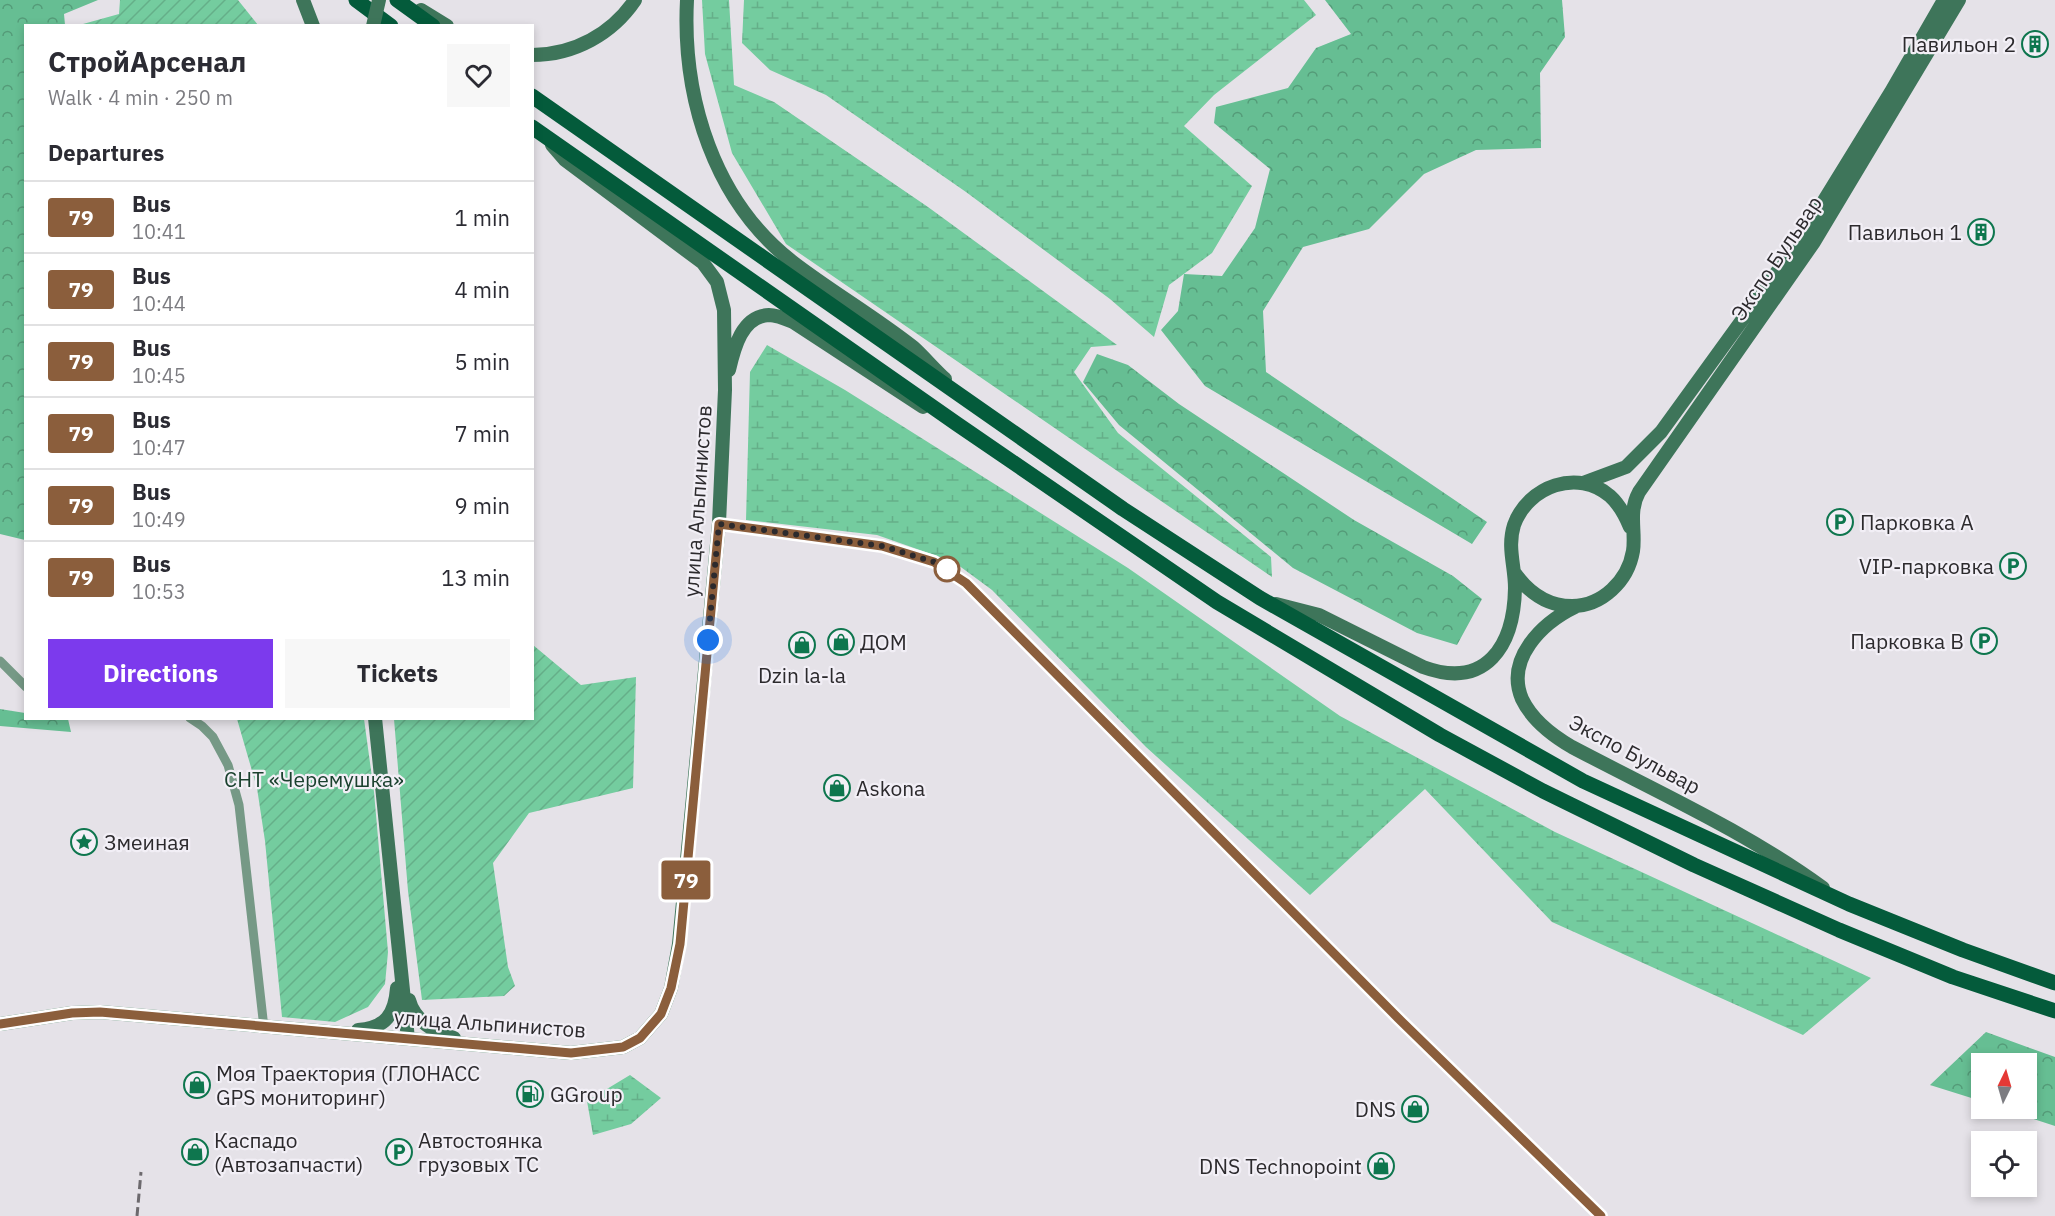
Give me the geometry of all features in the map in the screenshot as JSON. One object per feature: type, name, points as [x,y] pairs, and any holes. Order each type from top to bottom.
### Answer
[{"type":"main road","points":[[303,0],[312,24]]},
{"type":"main road","points":[[356,0],[388,24]]},
{"type":"main road","points":[[373,24],[379,0]]},
{"type":"main road","points":[[397,0],[430,24]]},
{"type":"main road","points":[[404,0],[444,24]]},
{"type":"main road","points":[[534,55],[558,52],[579,46],[598,36],[615,24],[635,0]]},
{"type":"main road","points":[[687,0],[690,69],[697,108],[710,151],[735,199],[748,217],[794,263],[913,348],[962,395]]},
{"type":"main road","name":"Экспо Бульвар","points":[[1583,483],[1626,467],[1661,432],[1797,243],[1891,92],[1944,0]]},
{"type":"main road","name":"Экспо Бульвар","points":[[1839,899],[1777,855],[1737,832],[1559,739],[1538,721],[1522,699],[1519,671],[1526,648],[1546,625],[1560,614],[1577,606],[1594,602],[1616,586],[1629,565],[1633,551],[1632,508],[1639,492],[1819,234],[1959,0]]},
{"type":"main road","points":[[534,97],[1123,509],[1260,598],[1583,781],[1839,899],[1963,950],[2055,983]]},
{"type":"main road","points":[[535,129],[565,160],[696,256],[711,272],[719,289],[724,310],[725,390]]},
{"type":"main road","points":[[535,129],[957,424],[1217,602],[1440,735],[1543,791],[1694,865],[1839,930],[1953,977],[2055,1011]]},
{"type":"main road","points":[[725,390],[733,355],[742,330],[755,318],[770,315],[793,322],[914,403],[957,424]]},
{"type":"main road","name":"улица Альпинистов","points":[[0,1024],[72,1013],[100,1012],[571,1053],[623,1047],[640,1038],[661,1014],[671,988],[680,944],[719,524],[725,390]]},
{"type":"main road","name":"Экспо Бульвар","points":[[1260,598],[1319,615],[1435,672],[1460,674],[1485,664],[1502,646],[1515,590],[1510,552],[1511,539],[1517,518],[1527,502],[1541,490],[1572,482],[1583,483],[1600,490],[1616,502],[1627,519],[1632,537]]},
{"type":"main road","points":[[1514,572],[1522,584],[1544,600],[1560,605],[1577,606]]},
{"type":"main road","points":[[375,720],[408,1039]]},
{"type":"main road","points":[[315,1032],[366,1029],[386,1019],[396,1004],[398,938]]},
{"type":"main road","points":[[402,973],[410,1006],[433,1030],[446,1036],[491,1045]]},
{"type":"street","points":[[719,524],[882,546],[934,562],[957,576],[1094,709],[1398,1018]]},
{"type":"street","points":[[0,661],[24,685]]},
{"type":"street","points":[[193,720],[213,737],[228,765],[239,805],[264,1028]]},
{"type":"green space","points":[[0,0],[98,0],[64,14],[65,24],[24,24],[24,540],[0,534]]},
{"type":"green space","points":[[120,0],[238,0],[257,24],[83,24],[119,14]]},
{"type":"green space","points":[[702,0],[729,0],[734,85],[774,102],[928,207],[1117,345],[1091,347],[1074,372],[1118,433],[1271,557],[1272,577],[786,244],[732,153],[705,54]]},
{"type":"green space","points":[[744,0],[1304,0],[1316,15],[1214,95],[1184,126],[1252,186],[1212,253],[1169,285],[1154,337],[1110,299],[966,192],[826,95],[770,70],[742,43]]},
{"type":"green space","points":[[1325,0],[1562,0],[1565,37],[1540,73],[1541,148],[1476,150],[1424,174],[1369,229],[1303,247],[1263,311],[1266,372],[1487,522],[1472,544],[1205,386],[1161,330],[1178,311],[1184,274],[1222,276],[1255,228],[1270,169],[1214,123],[1216,107],[1288,88],[1316,48],[1351,34]]},
{"type":"green space","points":[[767,345],[845,390],[1128,568],[1340,716],[1555,832],[1871,978],[1803,1035],[1552,922],[1425,789],[1310,895],[1146,747],[992,590],[954,562],[877,535],[746,520],[750,372]]},
{"type":"green space","points":[[1097,354],[1128,365],[1179,404],[1354,520],[1453,576],[1482,599],[1457,645],[1417,633],[1293,568],[1119,425],[1083,382]]},
{"type":"green space","points":[[534,646],[581,685],[636,677],[633,788],[529,813],[493,863],[508,967],[515,986],[504,996],[422,1000],[408,891],[394,720],[534,720]]},
{"type":"green space","points":[[0,709],[24,713],[24,720],[68,720],[71,732],[0,726]]},
{"type":"green space","name":"СНТ «Черемушка»","points":[[237,720],[364,720],[374,792],[388,952],[385,984],[368,1007],[335,1022],[282,1017],[265,841],[257,788]]},
{"type":"green space","points":[[1986,1032],[2055,1057],[2055,1126],[2034,1119],[2037,1119],[2037,1053],[1971,1053],[1971,1098],[1930,1085]]},
{"type":"green space","points":[[630,1075],[661,1098],[631,1124],[593,1135],[587,1101]]},
{"type":"railway","points":[[137,1216],[141,1172]]},
{"type":"bus line","name":"79","points":[[0,1024],[72,1013],[100,1012],[571,1053],[623,1047],[640,1038],[661,1014],[671,988],[680,944],[719,524],[882,546],[934,562],[966,583],[1094,709],[1398,1018],[1601,1216]]},
{"type":"place","name":"Павильон 2","points":[[2035,44]]},
{"type":"place","name":"Павильон 1","points":[[1981,232]]},
{"type":"place","name":"Парковка A","points":[[1840,522]]},
{"type":"place","name":"VIP-парковка","points":[[2013,566]]},
{"type":"place","name":"Парковка B","points":[[1984,641]]},
{"type":"place","name":"ДОМ","points":[[841,642]]},
{"type":"place","name":"Dzin la-la","points":[[802,645]]},
{"type":"place","name":"Askona","points":[[837,788]]},
{"type":"place","name":"Змеиная","points":[[84,842]]},
{"type":"place","name":"Моя Траектория (ГЛОНАСС GPS мониторинг)","points":[[197,1085]]},
{"type":"place","name":"GGroup","points":[[530,1094]]},
{"type":"place","name":"DNS","points":[[1415,1109]]},
{"type":"place","name":"Каспадо (Автозапчасти)","points":[[195,1152]]},
{"type":"place","name":"Автостоянка грузовых ТС","points":[[399,1152]]},
{"type":"place","name":"DNS Technopoint","points":[[1381,1166]]},
{"type":"route","points":[[708,640],[719,524],[882,546],[934,562],[947,569]]}]
